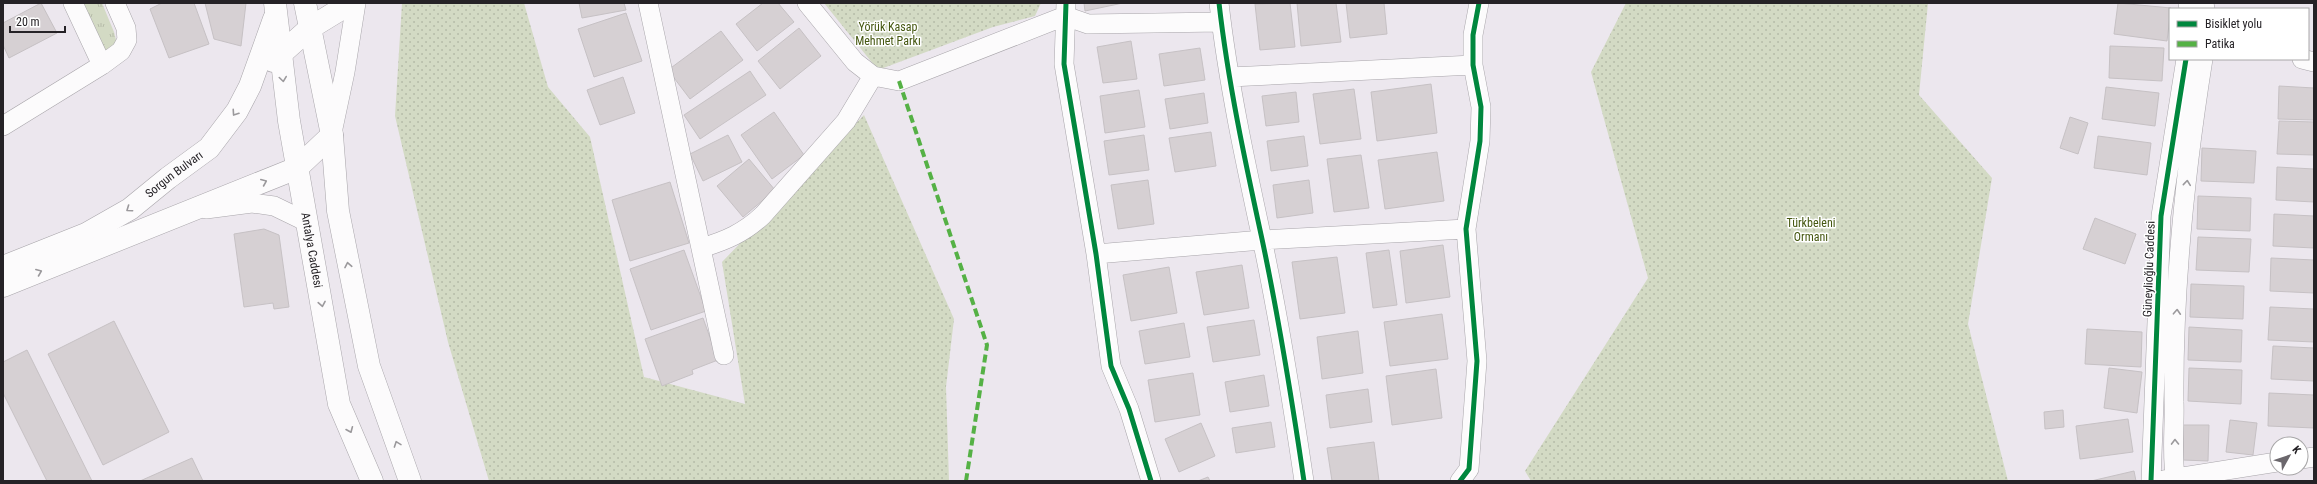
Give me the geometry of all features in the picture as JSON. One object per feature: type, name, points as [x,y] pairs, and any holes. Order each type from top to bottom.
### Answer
[{"type":"main road","points":[[305,3],[332,135],[338,211],[369,366],[410,481]]},
{"type":"main road","points":[[250,86],[280,54],[310,28],[341,9],[344,3]]},
{"type":"main road","name":"Antalya Caddesi","points":[[276,8],[280,54],[297,168],[339,404],[372,481]]},
{"type":"main road","name":"Sorgun Bulvarı","points":[[3,267],[86,234],[130,209],[168,178],[209,148],[237,112],[250,86],[276,8]]},
{"type":"main road","points":[[3,286],[191,212],[297,168],[332,135]]},
{"type":"street","points":[[73,3],[102,65]]},
{"type":"street","points":[[3,126],[102,65],[121,51],[128,40],[126,28],[115,3]]},
{"type":"street","points":[[332,135],[345,72],[356,3]]},
{"type":"street","points":[[648,3],[724,355]]},
{"type":"street","points":[[807,3],[855,62],[873,76],[899,81],[1065,10]]},
{"type":"street","points":[[1219,3],[1247,172],[1262,240],[1292,398],[1304,481]]},
{"type":"street","points":[[1460,481],[1469,469],[1477,361],[1466,229],[1480,141],[1482,107],[1473,65],[1473,36],[1478,3]]},
{"type":"street","points":[[1065,10],[1088,24],[1221,22]]},
{"type":"street","points":[[1065,10],[1064,64],[1096,254],[1111,366],[1129,409],[1151,481]]},
{"type":"street","name":"Güneylioğlu Caddesi","points":[[2151,481],[2161,216],[2186,60]]},
{"type":"street","points":[[2175,480],[2174,361],[2181,241],[2194,114],[2203,60]]},
{"type":"street","points":[[1230,76],[1473,65]]},
{"type":"street","points":[[701,248],[732,238],[753,224],[763,215],[846,121],[873,76]]},
{"type":"street","points":[[191,212],[252,203],[274,206],[307,222]]},
{"type":"street","points":[[1096,254],[1262,240],[1466,229]]},
{"type":"street","points":[[2157,481],[2175,480],[2269,463]]},
{"type":"green space","points":[[82,3],[102,3],[114,32],[117,44],[106,54]]},
{"type":"green space","points":[[402,3],[524,3],[548,87],[590,137],[644,377],[745,404],[722,262],[864,115],[954,319],[946,387],[949,481],[489,481],[448,342],[395,116]]},
{"type":"green space","name":"Yörük Kasap Mehmet Parkı","points":[[824,3],[1041,3],[1035,16],[993,27],[878,70]]},
{"type":"green space","name":"Türkbeleni Ormanı","points":[[1626,3],[1928,3],[1919,95],[1992,178],[1968,324],[2008,481],[1531,481],[1525,471],[1648,278],[1591,72]]},
{"type":"building","points":[[41,3],[57,33],[9,58],[3,45],[3,23]]},
{"type":"building","points":[[162,3],[194,3],[209,44],[169,58],[150,9]]},
{"type":"building","points":[[205,3],[246,3],[241,46],[214,39]]},
{"type":"building","points":[[579,3],[624,3],[626,10],[582,18]]},
{"type":"building","points":[[763,3],[778,3],[794,22],[757,51],[736,24]]},
{"type":"building","points":[[1084,3],[1123,3],[1085,11]]},
{"type":"building","points":[[1290,3],[1295,47],[1260,50],[1255,4]]},
{"type":"building","points":[[1297,3],[1336,3],[1341,42],[1301,46]]},
{"type":"building","points":[[1346,3],[1384,3],[1387,34],[1350,38]]},
{"type":"building","points":[[2118,3],[2171,8],[2169,8],[2167,41],[2114,34]]},
{"type":"building","points":[[626,13],[642,61],[594,77],[578,29]]},
{"type":"building","points":[[799,28],[821,56],[780,89],[758,61]]},
{"type":"building","points":[[721,31],[743,60],[690,99],[668,70]]},
{"type":"building","points":[[1131,41],[1137,79],[1103,83],[1097,47]]},
{"type":"building","points":[[2110,46],[2164,48],[2162,81],[2109,78]]},
{"type":"building","points":[[1200,48],[1205,80],[1164,86],[1159,54]]},
{"type":"building","points":[[750,71],[766,95],[700,139],[684,115]]},
{"type":"building","points":[[623,77],[635,113],[600,125],[587,90]]},
{"type":"building","points":[[1431,84],[1437,133],[1377,141],[1371,92]]},
{"type":"building","points":[[2279,86],[2314,88],[2314,120],[2278,119]]},
{"type":"building","points":[[2106,87],[2159,93],[2155,126],[2102,119]]},
{"type":"building","points":[[1354,89],[1361,139],[1320,144],[1313,94]]},
{"type":"building","points":[[1139,90],[1145,127],[1105,133],[1100,96]]},
{"type":"building","points":[[1296,92],[1299,122],[1266,126],[1262,96]]},
{"type":"building","points":[[1204,93],[1208,123],[1170,129],[1165,99]]},
{"type":"building","points":[[774,112],[804,155],[772,179],[741,135]]},
{"type":"building","points":[[2070,117],[2088,123],[2078,154],[2060,148]]},
{"type":"building","points":[[2279,121],[2314,122],[2314,155],[2277,154]]},
{"type":"building","points":[[1211,132],[1216,166],[1175,172],[1169,138]]},
{"type":"building","points":[[728,135],[742,162],[703,181],[690,154]]},
{"type":"building","points":[[1144,135],[1149,170],[1109,175],[1104,141]]},
{"type":"building","points":[[1304,136],[1308,166],[1271,171],[1267,141]]},
{"type":"building","points":[[2098,136],[2151,143],[2147,175],[2094,168]]},
{"type":"building","points":[[2202,148],[2256,151],[2254,183],[2201,181]]},
{"type":"building","points":[[1437,152],[1444,201],[1385,209],[1378,160]]},
{"type":"building","points":[[1361,155],[1369,208],[1334,212],[1327,159]]},
{"type":"building","points":[[749,159],[775,190],[743,217],[717,186]]},
{"type":"building","points":[[2277,167],[2314,169],[2314,202],[2276,200]]},
{"type":"building","points":[[1148,180],[1154,224],[1118,229],[1111,185]]},
{"type":"building","points":[[1309,180],[1313,213],[1277,218],[1273,185]]},
{"type":"building","points":[[670,182],[689,243],[630,261],[612,200]]},
{"type":"building","points":[[2198,196],[2251,198],[2250,231],[2197,229]]},
{"type":"building","points":[[2274,214],[2314,216],[2314,248],[2273,246]]},
{"type":"building","points":[[2095,218],[2136,234],[2125,264],[2083,249]]},
{"type":"building","points":[[264,229],[279,235],[289,307],[274,309],[273,303],[244,307],[234,234]]},
{"type":"building","points":[[2198,237],[2251,239],[2249,272],[2196,270]]},
{"type":"building","points":[[1443,245],[1450,297],[1406,303],[1400,251]]},
{"type":"building","points":[[684,250],[706,311],[651,330],[630,269]]},
{"type":"building","points":[[1389,250],[1397,305],[1373,308],[1366,253]]},
{"type":"building","points":[[1337,257],[1345,313],[1300,319],[1292,262]]},
{"type":"building","points":[[2271,258],[2314,260],[2314,293],[2270,291]]},
{"type":"building","points":[[1242,265],[1249,308],[1204,315],[1196,272]]},
{"type":"building","points":[[1169,267],[1177,313],[1131,321],[1123,275]]},
{"type":"building","points":[[2191,284],[2244,286],[2243,319],[2190,317]]},
{"type":"building","points":[[2270,307],[2314,309],[2314,342],[2268,340]]},
{"type":"building","points":[[1442,314],[1448,359],[1390,366],[1384,322]]},
{"type":"building","points":[[703,318],[718,360],[692,370],[693,374],[662,386],[645,339]]},
{"type":"building","points":[[1254,320],[1260,355],[1213,362],[1207,327]]},
{"type":"building","points":[[114,321],[169,432],[103,465],[48,354]]},
{"type":"building","points":[[1184,323],[1190,357],[1145,364],[1139,331]]},
{"type":"building","points":[[2189,327],[2242,330],[2241,362],[2188,360]]},
{"type":"building","points":[[2087,329],[2142,332],[2141,367],[2085,364]]},
{"type":"building","points":[[1358,331],[1363,373],[1322,379],[1317,337]]},
{"type":"building","points":[[2273,346],[2314,348],[2314,381],[2271,379]]},
{"type":"building","points":[[27,350],[92,481],[47,481],[3,393],[3,362]]},
{"type":"building","points":[[2109,368],[2142,372],[2137,413],[2104,408]]},
{"type":"building","points":[[2189,368],[2242,370],[2241,404],[2188,401]]},
{"type":"building","points":[[1436,369],[1442,418],[1392,425],[1386,376]]},
{"type":"building","points":[[1193,373],[1200,415],[1155,422],[1148,380]]},
{"type":"building","points":[[1264,375],[1269,406],[1230,412],[1225,382]]},
{"type":"building","points":[[1368,389],[1372,422],[1330,428],[1326,395]]},
{"type":"building","points":[[2269,393],[2314,395],[2314,428],[2268,426]]},
{"type":"building","points":[[2063,410],[2064,427],[2045,429],[2044,412]]},
{"type":"building","points":[[2128,419],[2133,452],[2080,459],[2076,426]]},
{"type":"building","points":[[2230,420],[2257,423],[2253,455],[2226,452]]},
{"type":"building","points":[[1271,422],[1275,447],[1236,453],[1232,428]]},
{"type":"building","points":[[1201,423],[1215,456],[1179,472],[1165,439]]},
{"type":"building","points":[[2183,425],[2209,425],[2208,461],[2183,460]]},
{"type":"building","points":[[1374,442],[1379,481],[1332,481],[1327,448]]},
{"type":"building","points":[[192,458],[203,481],[140,481]]},
{"type":"building","points":[[2134,471],[2136,481],[2091,481]]},
{"type":"building","points":[[1208,477],[1210,481],[1198,481]]},
{"type":"marked path","points":[[899,81],[987,345],[966,481]]},
{"type":"cycle path","points":[[1066,3],[1064,64],[1096,254],[1111,366],[1129,409],[1151,481]]},
{"type":"cycle path","points":[[1219,3],[1232,92],[1274,299],[1304,481]]},
{"type":"cycle path","points":[[1460,481],[1469,469],[1477,361],[1466,229],[1480,141],[1481,107],[1473,65],[1473,35],[1479,3]]},
{"type":"cycle path","points":[[2151,481],[2161,216],[2186,60]]}]
